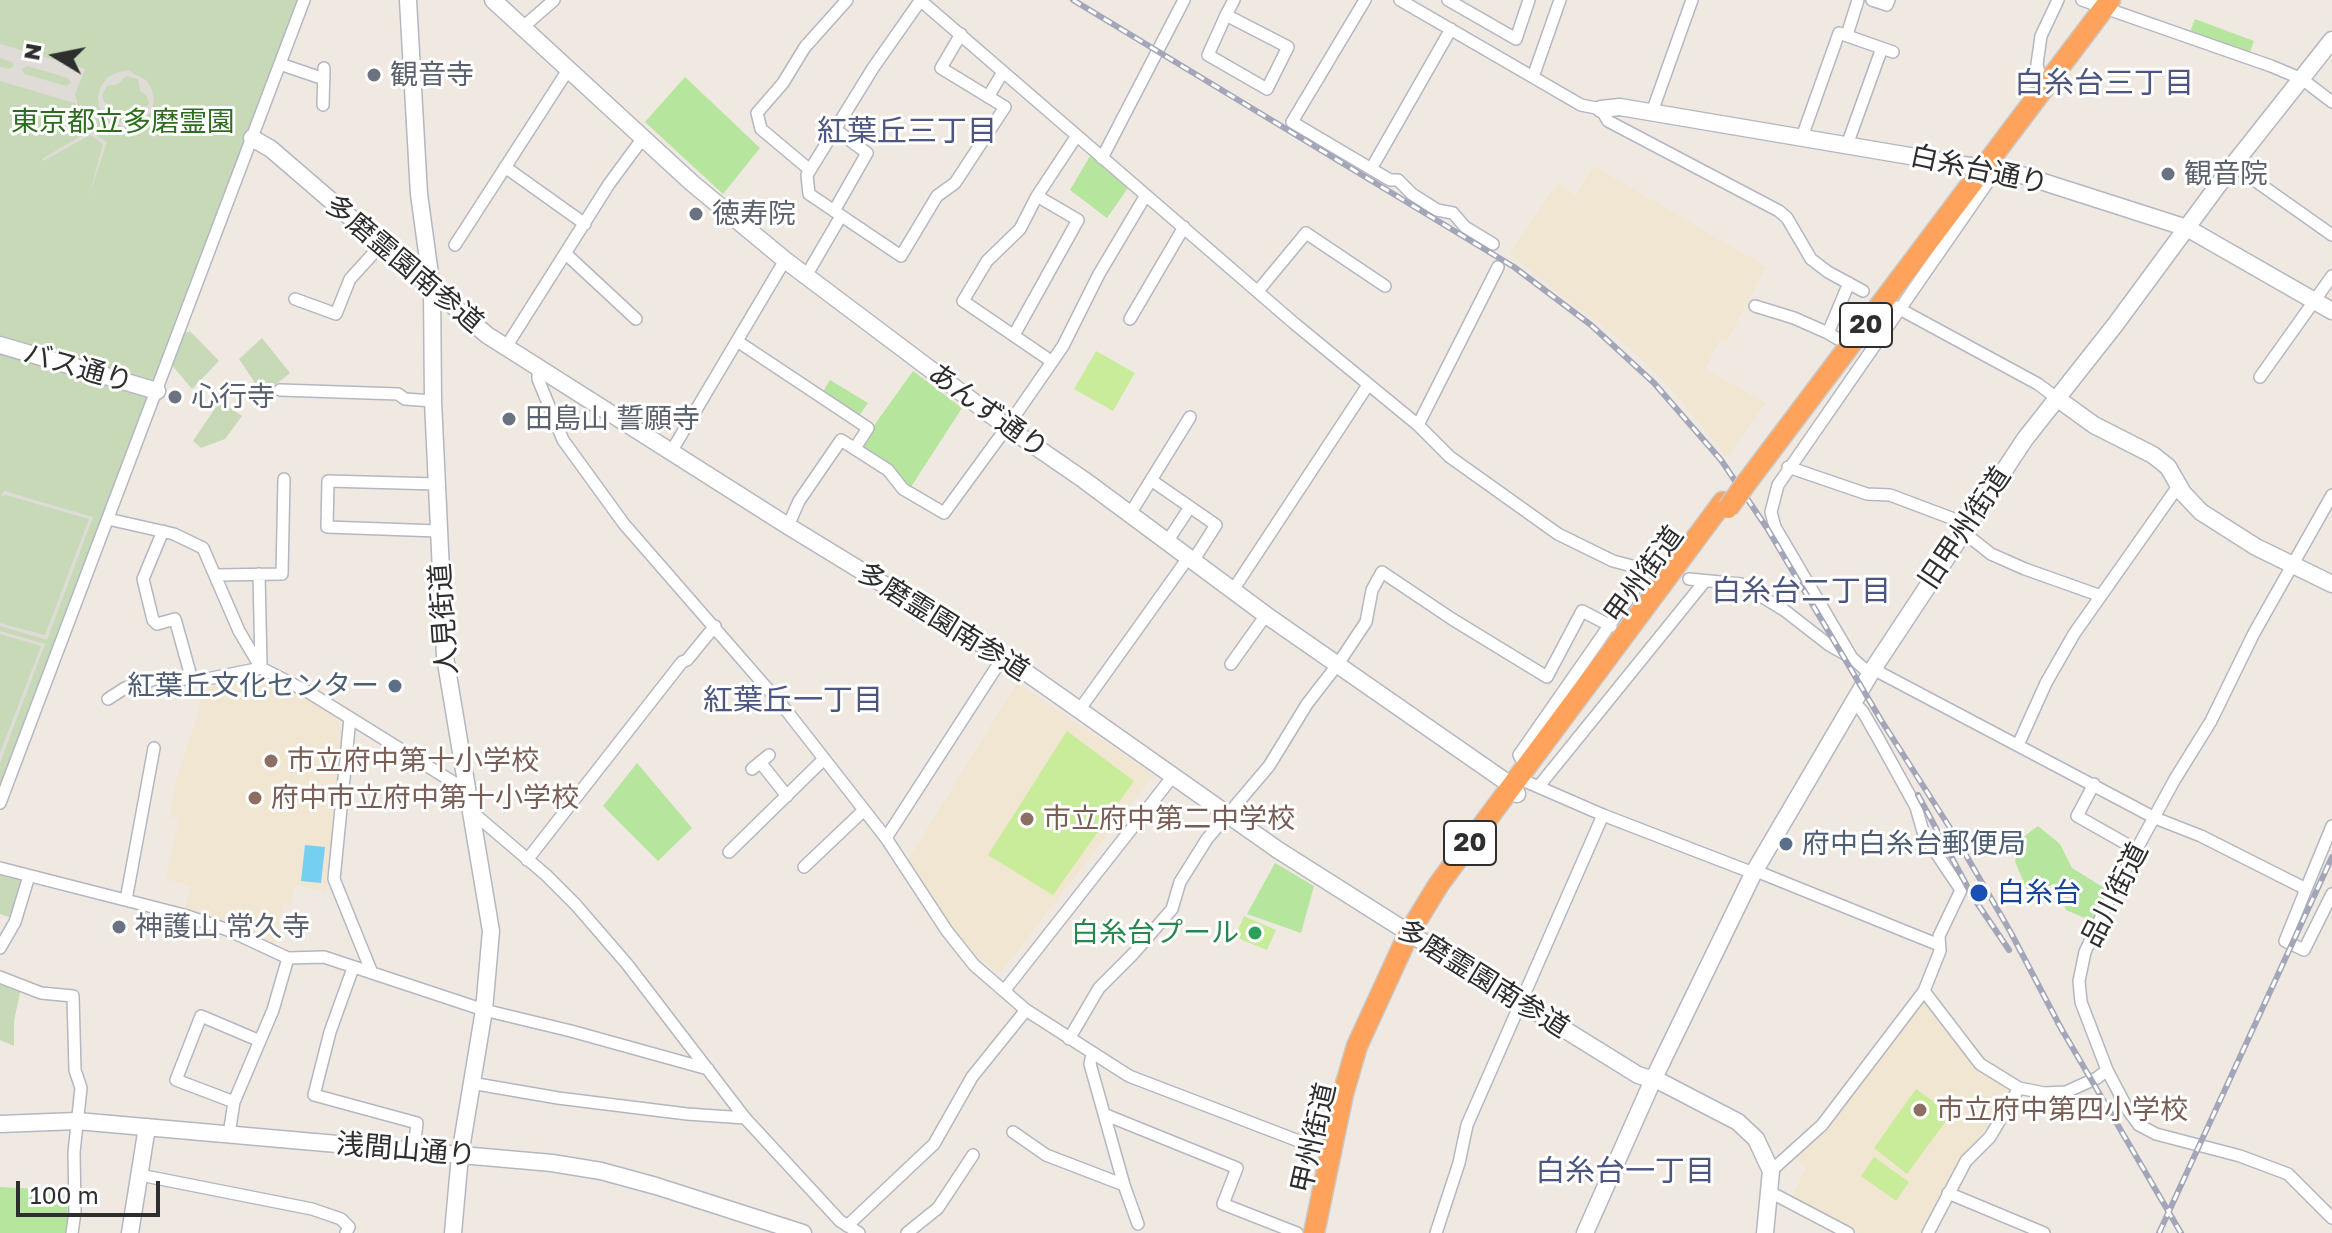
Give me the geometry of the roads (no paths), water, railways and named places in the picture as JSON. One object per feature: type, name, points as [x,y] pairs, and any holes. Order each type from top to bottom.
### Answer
[{"type":"highway","name":"甲州街道","points":[[1985,167],[2038,71],[2098,2]]},
{"type":"highway","name":"甲州街道","points":[[1314,1233],[1343,1094],[1357,1046],[1412,934],[1726,505],[1985,167],[2098,2]]},
{"type":"highway","name":"甲州街道","points":[[1322,1233],[1344,1124],[1365,1050],[1412,934]]},
{"type":"street","points":[[0,803],[304,0]]},
{"type":"street","name":"人見街道","points":[[408,0],[419,194],[432,289],[433,401],[445,657],[491,931],[484,1010],[460,1155],[453,1233]]},
{"type":"street","name":"あんず通り","points":[[493,0],[716,205],[806,276],[1266,615],[1524,783]]},
{"type":"street","points":[[522,28],[554,0]]},
{"type":"street","points":[[810,170],[761,129],[757,113],[783,83],[805,47],[847,0]]},
{"type":"street","points":[[961,34],[941,68],[1005,107],[955,183],[937,196],[901,256],[809,194],[807,175],[873,68],[920,0],[961,34],[1076,137],[1418,425],[1450,457],[1558,534],[1613,561],[1654,572],[1611,626],[1519,755],[1524,783]]},
{"type":"street","points":[[1102,158],[1184,0]]},
{"type":"street","points":[[1226,15],[1288,47],[1267,89],[1208,55],[1226,15],[1234,0]]},
{"type":"street","points":[[1365,0],[1292,122],[1390,180],[1398,180],[1412,194],[1437,210],[1453,213],[1465,227],[1493,244]]},
{"type":"street","points":[[1400,0],[1581,105],[1601,109],[1608,121],[1779,211],[1787,218],[1811,259],[1863,291]]},
{"type":"street","points":[[1448,0],[1516,39],[1529,0]]},
{"type":"street","points":[[1533,77],[1560,0]]},
{"type":"street","points":[[1652,112],[1692,0]]},
{"type":"street","points":[[1847,35],[1858,0]]},
{"type":"street","points":[[1872,0],[1887,5],[1889,0]]},
{"type":"street","points":[[2038,71],[2041,36],[2058,0]]},
{"type":"street","points":[[2098,2],[2302,79],[2332,102]]},
{"type":"street","points":[[1371,169],[1451,29]]},
{"type":"street","points":[[1802,137],[1839,33],[1887,50],[1847,145]]},
{"type":"street","name":"旧甲州街道","points":[[1585,1233],[1653,1080],[1754,872],[1871,671],[2025,439],[2332,40]]},
{"type":"street","points":[[280,64],[324,73],[323,105]]},
{"type":"street","points":[[455,245],[568,70]]},
{"type":"street","points":[[988,97],[1003,72]]},
{"type":"street","name":"白糸台通り","points":[[1601,109],[1620,107],[1985,167],[2187,228],[2332,311]]},
{"type":"street","points":[[806,276],[867,153],[836,130]]},
{"type":"street","points":[[1051,361],[963,301],[987,261],[1020,229],[1037,196],[1076,137]]},
{"type":"street","name":"多磨霊園南参道","points":[[252,138],[271,149],[487,335],[788,526],[1003,657],[1278,850],[1638,1075],[1738,1122],[1756,1139],[1771,1171]]},
{"type":"street","points":[[506,347],[609,184],[643,138]]},
{"type":"street","points":[[2233,165],[2332,235]]},
{"type":"street","points":[[505,167],[585,224]]},
{"type":"street","points":[[1852,658],[1775,527],[1771,512],[1778,485],[1861,355],[1897,307],[1985,167]]},
{"type":"street","points":[[788,526],[799,501],[841,440],[888,470],[903,489],[944,513],[1063,346],[1099,274],[1146,195]]},
{"type":"street","points":[[1014,335],[1078,220],[1037,196]]},
{"type":"street","points":[[1130,319],[1184,227]]},
{"type":"street","points":[[1258,291],[1306,233],[1385,286]]},
{"type":"street","points":[[295,299],[336,314],[350,279],[381,245]]},
{"type":"street","points":[[566,254],[636,319]]},
{"type":"street","points":[[671,452],[785,260]]},
{"type":"street","points":[[1418,425],[1498,267]]},
{"type":"street","points":[[2260,377],[2332,276]]},
{"type":"street","points":[[1755,306],[1794,318],[1833,336],[1849,283]]},
{"type":"street","points":[[1897,307],[2038,384],[2094,425],[2153,455],[2168,467],[2201,512],[2240,538],[2332,584]]},
{"type":"street","points":[[737,341],[868,428],[855,448]]},
{"type":"street","name":"バス通り","points":[[0,345],[157,391]]},
{"type":"street","points":[[538,367],[538,379],[563,440],[624,524],[715,626],[824,759],[886,838],[974,965],[1026,1010],[1129,1076],[1330,1153]]},
{"type":"street","points":[[1233,590],[1368,385]]},
{"type":"street","points":[[280,390],[398,394],[405,399],[433,401]]},
{"type":"street","points":[[1130,514],[1190,417]]},
{"type":"street","points":[[1788,467],[1867,494],[1890,495],[1964,528],[1991,554],[2101,596]]},
{"type":"street","points":[[215,575],[282,574],[284,479]]},
{"type":"street","points":[[1080,709],[1216,525],[1151,480]]},
{"type":"street","points":[[436,484],[328,481],[327,527],[438,531]]},
{"type":"street","points":[[2018,745],[2046,683],[2074,634],[2179,485]]},
{"type":"street","name":"品川街道","points":[[2332,495],[2254,633],[2217,710],[2110,898],[2085,952],[2079,981],[2081,1002],[2107,1070],[2133,1118],[2145,1129],[2240,1156],[2288,1174],[2332,1218]]},
{"type":"street","points":[[1167,542],[1190,507]]},
{"type":"street","points":[[108,519],[163,531],[203,548],[239,631],[261,668],[310,693],[466,790]]},
{"type":"street","points":[[163,531],[143,579],[153,620],[157,624],[175,619],[192,680]]},
{"type":"street","points":[[1069,1039],[1099,988],[1172,909],[1180,882],[1207,839],[1269,766],[1307,704],[1338,664],[1366,622],[1372,590],[1382,572],[1547,677],[1582,611],[1611,626]]},
{"type":"street","points":[[259,574],[261,668]]},
{"type":"street","points":[[1689,579],[1741,584],[1871,671],[2155,818],[2201,836],[2306,889]]},
{"type":"street","points":[[1524,783],[1705,581]]},
{"type":"street","points":[[1231,664],[1266,615]]},
{"type":"street","points":[[527,860],[682,662],[715,626]]},
{"type":"street","points":[[886,838],[1003,657]]},
{"type":"street","points":[[108,699],[125,688],[159,678],[202,680],[261,668]]},
{"type":"street","points":[[1765,1233],[1771,1171],[1822,1125],[1924,991],[1940,951],[1939,936],[1961,890],[1924,835],[1909,793],[1863,712],[1853,701]]},
{"type":"street","points":[[350,718],[334,879],[372,973]]},
{"type":"street","points":[[126,900],[154,748]]},
{"type":"street","points":[[729,852],[824,759]]},
{"type":"street","points":[[760,762],[787,796]]},
{"type":"street","points":[[1004,991],[1173,776]]},
{"type":"street","points":[[1524,783],[1939,945]]},
{"type":"street","points":[[2094,784],[2077,816],[2137,850]]},
{"type":"street","points":[[804,867],[864,810]]},
{"type":"street","points":[[470,811],[546,875],[576,905],[627,964],[745,1118],[797,1176],[847,1226],[859,1233]]},
{"type":"street","points":[[1436,1233],[1459,1163],[1467,1125],[1603,815]]},
{"type":"street","points":[[2331,899],[2304,950],[2285,941],[2332,826]]},
{"type":"street","points":[[0,868],[184,915],[228,930],[288,958],[324,957],[484,1010],[708,1069]]},
{"type":"street","points":[[0,948],[15,922],[29,876]]},
{"type":"street","points":[[229,1134],[234,1102],[273,1010],[288,958]]},
{"type":"street","points":[[353,968],[330,1032],[314,1095],[417,1123],[414,1150]]},
{"type":"street","points":[[0,977],[41,993],[73,996],[75,1070],[81,1088],[74,1152],[75,1212],[72,1233]]},
{"type":"street","points":[[1924,991],[1980,1064],[2019,1088],[2044,1093],[2066,1092],[2107,1070]]},
{"type":"street","points":[[847,1226],[934,1144],[972,1077],[1026,1010]]},
{"type":"street","points":[[234,1102],[176,1080],[201,1016],[260,1041]]},
{"type":"street","points":[[1092,1054],[1090,1064],[1138,1224]]},
{"type":"street","points":[[471,1083],[558,1098],[745,1118]]},
{"type":"street","points":[[1928,1233],[1966,1161],[1990,1137],[2019,1088]]},
{"type":"street","points":[[1106,1115],[1237,1168],[1223,1204],[1297,1233]]},
{"type":"street","name":"浅間山通り","points":[[0,1124],[77,1121],[552,1163],[601,1171],[656,1186],[803,1233]]},
{"type":"street","points":[[130,1233],[147,1127]]},
{"type":"street","points":[[1013,1132],[1046,1155],[1124,1185]]},
{"type":"street","points":[[907,1233],[938,1208],[973,1155]]},
{"type":"street","points":[[140,1175],[312,1209],[341,1219],[349,1227],[346,1233]]},
{"type":"street","points":[[1770,1192],[1848,1233]]},
{"type":"street","points":[[1948,1193],[2044,1233]]},
{"type":"water","points":[[305,845],[325,847],[321,883],[301,881]]},
{"type":"railway","points":[[1073,0],[1514,267],[1591,325],[1654,383],[1721,460],[1767,528],[1881,720],[1952,831],[2010,931],[2063,1032]]},
{"type":"railway","points":[[1918,795],[1973,897],[2009,950]]},
{"type":"railway","points":[[2159,1233],[2332,857]]},
{"type":"railway","points":[[2058,1023],[2181,1233]]},
{"type":"place","name":"観音寺","points":[[374,75]]},
{"type":"place","name":"観音院","points":[[2168,174]]},
{"type":"place","name":"徳寿院","points":[[696,214]]},
{"type":"place","name":"心行寺","points":[[175,397]]},
{"type":"place","name":"田島山 誓願寺","points":[[509,419]]},
{"type":"place","name":"紅葉丘文化センター","points":[[395,686]]},
{"type":"place","name":"市立府中第十小学校","points":[[271,761]]},
{"type":"place","name":"府中市立府中第十小学校","points":[[255,798]]},
{"type":"place","name":"市立府中第二中学校","points":[[1027,819]]},
{"type":"place","name":"府中白糸台郵便局","points":[[1786,844]]},
{"type":"place","name":"白糸台","points":[[1979,893]]},
{"type":"place","name":"神護山 常久寺","points":[[119,927]]},
{"type":"place","name":"白糸台プール","points":[[1255,933]]},
{"type":"place","name":"市立府中第四小学校","points":[[1920,1110]]},
{"type":"district","name":"白糸台三丁目","points":[[2104,83]]},
{"type":"district","name":"紅葉丘三丁目","points":[[907,131]]},
{"type":"district","name":"白糸台二丁目","points":[[1801,591]]},
{"type":"district","name":"紅葉丘一丁目","points":[[793,700]]},
{"type":"district","name":"白糸台一丁目","points":[[1625,1171]]},
{"type":"park label","name":"東京都立多磨霊園","points":[[123,122]]}]
